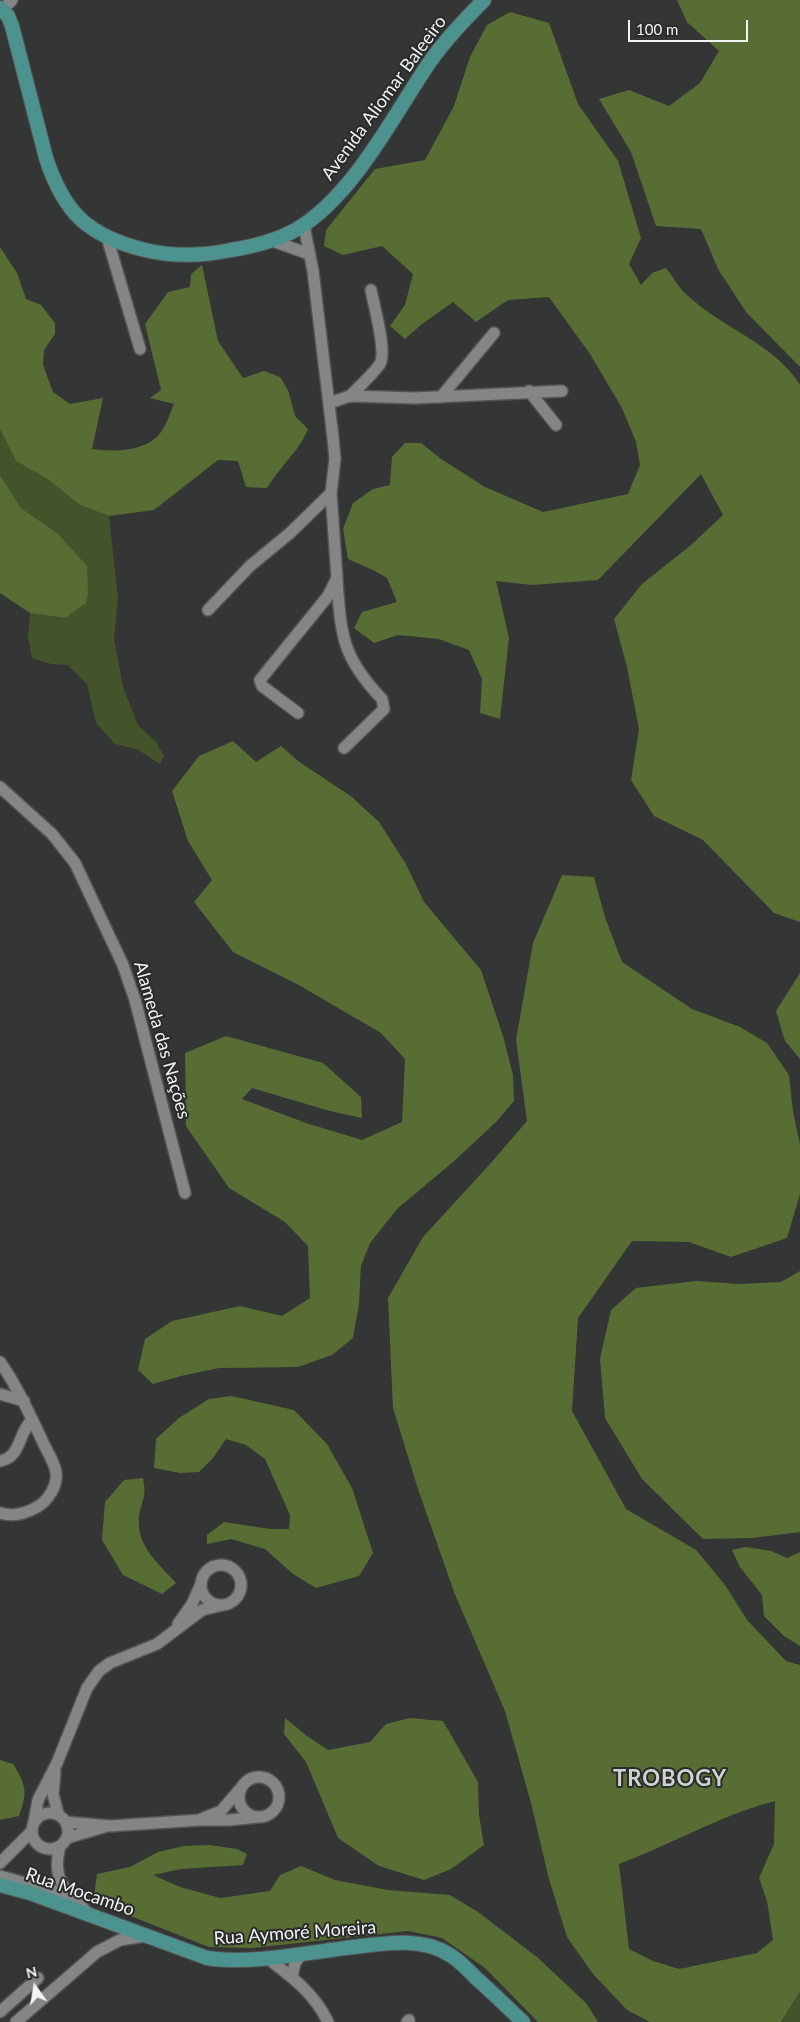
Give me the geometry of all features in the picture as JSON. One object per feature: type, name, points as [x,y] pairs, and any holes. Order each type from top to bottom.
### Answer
[{"type":"main road","name":"Avenida Aliomar Baleeiro","points":[[5,6],[16,37],[39,134],[53,179],[65,202],[86,225],[107,237],[127,246],[179,256],[216,253],[270,240],[306,224],[357,172],[431,61],[457,27],[484,0]]},
{"type":"main road","name":"Rua Mocambo","points":[[0,1886],[30,1893],[147,1935]]},
{"type":"main road","name":"Rua Aymoré Moreira","points":[[147,1935],[207,1958],[220,1960],[296,1957],[408,1943],[438,1949],[457,1960],[523,2022]]},
{"type":"street","points":[[306,224],[305,231],[329,402],[334,458],[331,493],[340,626],[347,650],[359,672],[382,699],[384,704],[384,709],[344,748]]},
{"type":"street","points":[[107,237],[140,349]]},
{"type":"street","points":[[270,240],[309,254]]},
{"type":"street","points":[[350,396],[382,359],[382,347],[371,290]]},
{"type":"street","points":[[441,397],[494,333]]},
{"type":"street","points":[[329,402],[350,396],[441,397],[529,391],[562,391]]},
{"type":"street","points":[[529,391],[556,425]]},
{"type":"street","points":[[208,610],[250,566],[290,533],[331,493]]},
{"type":"street","points":[[298,714],[262,686],[260,680],[328,596],[337,578]]},
{"type":"street","name":"Alameda das Nações","points":[[0,787],[52,834],[75,863],[123,965],[135,1000],[185,1193]]},
{"type":"street","points":[[0,1362],[24,1401],[56,1471],[55,1486],[39,1506],[19,1515],[0,1513]]},
{"type":"street","points":[[0,1394],[24,1401]]},
{"type":"street","points":[[0,1461],[7,1459],[13,1454],[25,1429],[32,1420]]},
{"type":"street","points":[[110,1826],[64,1842],[50,1850],[44,1849],[35,1842],[32,1827],[38,1800],[57,1763],[87,1688],[94,1676],[110,1663],[157,1644],[202,1610],[233,1601],[241,1590],[241,1583],[236,1571],[225,1565],[219,1565],[207,1571],[187,1613],[171,1633]]},
{"type":"street","points":[[202,1582],[204,1594],[208,1599],[213,1603],[227,1604]]},
{"type":"street","points":[[57,1763],[53,1784],[62,1818],[68,1827],[57,1859],[57,1870],[69,1895],[89,1914]]},
{"type":"street","points":[[0,1863],[32,1827],[37,1818],[46,1813],[62,1818],[110,1826],[259,1817],[266,1815],[276,1807],[279,1794],[277,1788],[274,1782],[262,1776],[249,1779],[220,1811],[200,1820]]},
{"type":"street","points":[[240,1789],[238,1795],[242,1808],[247,1813],[259,1817]]},
{"type":"street","points":[[0,1876],[69,1895]]},
{"type":"street","points":[[16,2022],[104,1947],[125,1939],[147,1935]]},
{"type":"street","points":[[292,1977],[296,1957]]},
{"type":"street","points":[[267,1958],[292,1977],[316,2000],[328,2022]]},
{"type":"street","points":[[0,2012],[38,1978]]},
{"type":"green space","points":[[677,0],[800,0],[800,367],[746,312],[718,269],[701,229],[656,226],[631,152],[599,99],[629,90],[669,106],[700,83],[719,51],[687,22]]},
{"type":"green space","points":[[510,12],[549,23],[578,104],[618,161],[641,238],[629,264],[641,285],[652,273],[666,268],[687,295],[701,307],[777,358],[800,385],[800,922],[774,913],[703,840],[654,816],[631,780],[639,729],[627,667],[614,619],[642,584],[691,545],[723,515],[701,474],[598,580],[532,585],[496,581],[509,638],[500,719],[480,713],[482,679],[469,650],[439,639],[398,635],[374,643],[354,628],[362,612],[397,602],[387,578],[348,559],[343,529],[353,503],[373,489],[390,485],[392,457],[405,443],[421,443],[441,459],[485,487],[543,512],[628,494],[640,465],[636,442],[622,408],[590,354],[549,297],[508,300],[476,322],[453,302],[422,324],[405,339],[390,326],[405,305],[413,274],[382,246],[343,255],[324,246],[326,230],[375,169],[425,160],[454,106],[470,57],[487,25]]},
{"type":"green space","points":[[0,247],[17,273],[26,299],[41,305],[55,323],[55,334],[44,350],[43,365],[53,392],[70,404],[103,398],[92,449],[101,450],[130,449],[147,444],[155,439],[165,426],[174,404],[150,398],[161,390],[145,324],[168,292],[190,287],[191,274],[202,265],[218,341],[243,378],[264,371],[280,377],[288,390],[295,416],[308,429],[304,438],[267,488],[246,487],[238,461],[218,460],[154,510],[109,516],[80,505],[49,480],[16,461],[0,429]]},
{"type":"green space","points":[[0,429],[16,461],[49,480],[80,505],[109,516],[118,599],[114,639],[123,687],[138,725],[156,742],[164,756],[160,764],[137,749],[115,744],[96,723],[87,684],[68,665],[51,664],[32,658],[28,637],[30,613],[65,618],[57,533],[21,508],[0,475]]},
{"type":"green space","points":[[0,475],[21,508],[57,533],[87,566],[88,593],[86,603],[65,618],[30,613],[0,593]]},
{"type":"green space","points":[[233,741],[256,762],[281,746],[298,761],[352,797],[379,822],[406,864],[424,902],[481,970],[503,1036],[513,1075],[514,1101],[496,1122],[453,1162],[397,1209],[370,1243],[361,1266],[359,1304],[353,1338],[332,1355],[298,1367],[219,1368],[153,1384],[138,1370],[145,1339],[172,1321],[240,1306],[282,1316],[310,1298],[308,1246],[285,1222],[229,1188],[186,1126],[185,1053],[226,1036],[323,1063],[361,1097],[362,1118],[330,1111],[252,1088],[242,1099],[306,1123],[362,1140],[402,1122],[405,1059],[381,1033],[297,984],[233,952],[194,902],[212,880],[188,841],[172,791],[199,756]]},
{"type":"green space","points":[[562,875],[594,877],[605,917],[622,962],[692,1009],[740,1027],[767,1043],[789,1075],[793,1112],[800,1144],[800,1194],[787,1238],[731,1257],[689,1242],[632,1241],[578,1318],[572,1411],[626,1509],[696,1550],[725,1585],[747,1620],[786,1661],[800,1665],[800,1992],[781,2022],[650,2022],[627,2010],[593,1974],[567,1937],[549,1879],[531,1803],[505,1711],[454,1592],[418,1489],[393,1408],[388,1298],[423,1237],[527,1121],[516,1040],[533,943]],"holes":[[[775,1801],[774,1844],[759,1878],[767,1901],[773,1940],[757,1953],[679,1969],[653,1961],[629,1949],[619,1864],[716,1822]]]},
{"type":"green space","points":[[800,973],[800,1059],[785,1041],[776,1011]]},
{"type":"green space","points":[[800,1271],[800,1532],[752,1538],[703,1539],[642,1479],[605,1418],[600,1359],[611,1310],[636,1288],[696,1281],[739,1284],[781,1282]]},
{"type":"green space","points":[[231,1396],[294,1410],[327,1444],[352,1488],[373,1553],[359,1576],[316,1588],[293,1574],[265,1549],[231,1539],[207,1544],[207,1535],[224,1522],[270,1529],[289,1529],[290,1515],[265,1459],[246,1445],[226,1439],[213,1458],[199,1472],[180,1473],[154,1468],[156,1439],[179,1418],[209,1399]]},
{"type":"green space","points":[[143,1478],[144,1494],[139,1517],[141,1537],[156,1561],[176,1583],[162,1594],[123,1575],[102,1540],[105,1502],[124,1480]]},
{"type":"green space","points":[[746,1547],[771,1551],[787,1558],[800,1552],[800,1646],[784,1636],[764,1616],[762,1595],[740,1567],[732,1550]]},
{"type":"green space","points":[[285,1718],[328,1750],[370,1742],[386,1724],[410,1718],[443,1721],[478,1782],[479,1815],[484,1845],[451,1869],[424,1880],[379,1866],[338,1838],[306,1762],[284,1734]]},
{"type":"green space","points":[[0,1760],[13,1764],[23,1783],[24,1801],[19,1816],[0,1820]]},
{"type":"green space","points":[[210,1845],[237,1849],[247,1854],[243,1865],[181,1869],[153,1875],[180,1887],[220,1898],[270,1891],[280,1875],[301,1866],[335,1880],[388,1890],[450,1895],[478,1912],[537,1957],[586,2003],[598,2022],[538,2022],[485,1968],[442,1938],[408,1931],[252,1948],[209,1947],[123,1913],[94,1897],[97,1874],[130,1867],[158,1852],[184,1846]]},
{"type":"green space","points":[[800,1992],[800,2022],[781,2022],[783,2020]]},
{"type":"district","name":"TROBOGY","points":[[670,1779]]}]
